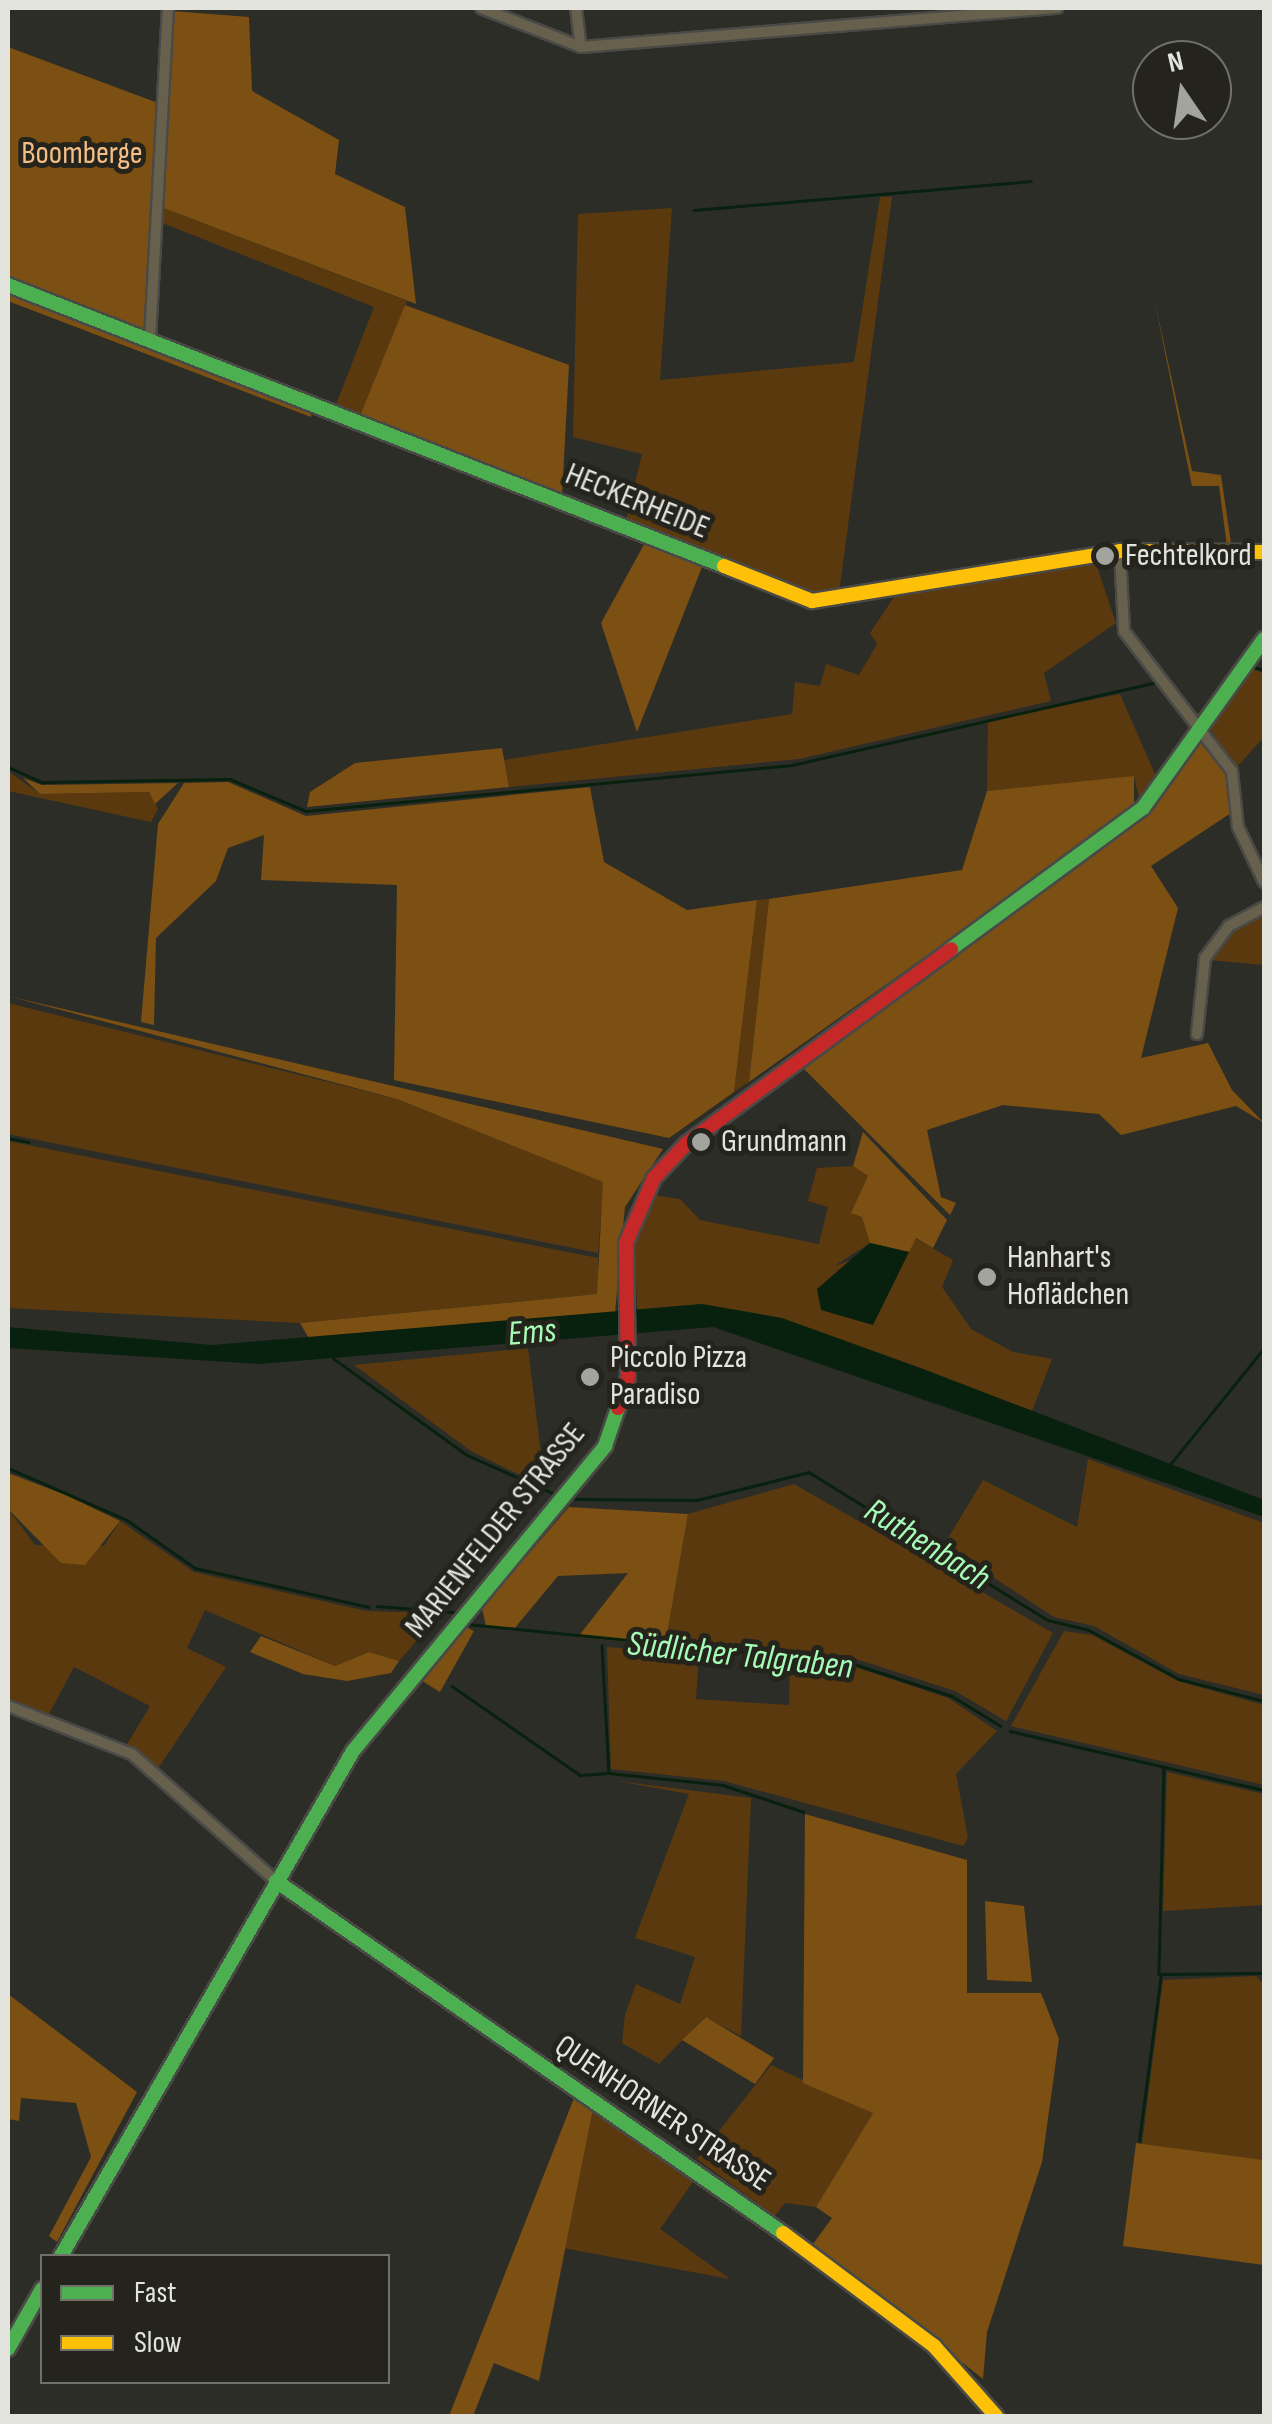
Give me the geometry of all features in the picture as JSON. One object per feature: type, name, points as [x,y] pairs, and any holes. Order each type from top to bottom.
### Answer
[{"type":"street","points":[[150,339],[168,8]]},
{"type":"street","points":[[482,8],[581,47],[1057,8]]},
{"type":"street","points":[[576,8],[581,47]]},
{"type":"street","name":"HECKERHEIDE","points":[[8,285],[812,601],[1120,551],[1264,552]]},
{"type":"street","points":[[1120,551],[1124,631],[1203,727],[1239,788],[1238,827],[1264,882]]},
{"type":"street","points":[[1203,727],[1264,639]]},
{"type":"street","name":"MARIENFELDER STRASSE","points":[[62,2254],[368,1729],[540,1528],[611,1434],[629,1342],[626,1243],[654,1178],[792,1066],[1143,808],[1203,727]]},
{"type":"street","points":[[1197,1034],[1205,958],[1229,926],[1264,907]]},
{"type":"street","points":[[8,1706],[132,1754],[276,1882]]},
{"type":"street","name":"QUENHORNER STRASSE","points":[[276,1882],[814,2254],[934,2346],[996,2416]]},
{"type":"street","points":[[8,2349],[40,2292]]},
{"type":"shaded area","points":[[880,197],[892,197],[839,593],[815,594],[626,521],[642,454],[573,437],[578,214],[672,208],[660,380],[854,362]]},
{"type":"shaded area","points":[[161,207],[407,301],[359,418],[335,407],[374,307],[160,222]]},
{"type":"shaded area","points":[[1095,560],[1116,623],[1044,673],[1051,701],[799,759],[509,787],[504,760],[792,714],[795,682],[820,686],[826,664],[859,675],[877,644],[870,633],[894,597]]},
{"type":"shaded area","points":[[1251,669],[1264,673],[1264,737],[1235,769],[1210,728]]},
{"type":"shaded area","points":[[1120,694],[1155,774],[1139,797],[1134,777],[987,791],[988,721]]},
{"type":"shaded area","points":[[8,771],[40,794],[149,792],[158,809],[151,822],[8,791]]},
{"type":"shaded area","points":[[769,899],[749,1082],[734,1092],[757,900]]},
{"type":"shaded area","points":[[1264,911],[1264,965],[1209,960],[1231,929]]},
{"type":"shaded area","points":[[8,1003],[397,1099],[604,1182],[598,1253],[8,1134]]},
{"type":"shaded area","points":[[8,1141],[598,1258],[598,1294],[300,1323],[8,1308]]},
{"type":"shaded area","points":[[853,1166],[868,1176],[870,1243],[834,1266],[915,1238],[953,1260],[942,1287],[971,1329],[1013,1352],[1052,1359],[1032,1411],[702,1304],[637,1310],[635,1245],[653,1195],[680,1199],[700,1220],[819,1244],[828,1207],[808,1201],[817,1168]]},
{"type":"shaded area","points":[[528,1348],[543,1470],[536,1483],[471,1451],[354,1365]]},
{"type":"shaded area","points":[[1088,1459],[1264,1523],[1264,1695],[1179,1674],[1094,1626],[1054,1617],[944,1545],[983,1480],[1077,1527]]},
{"type":"shaded area","points":[[794,1484],[1053,1633],[1006,1721],[955,1691],[853,1658],[665,1646],[688,1514]]},
{"type":"shaded area","points":[[8,1509],[35,1545],[104,1546],[120,1521],[194,1572],[366,1611],[441,1613],[399,1661],[369,1652],[335,1666],[205,1610],[187,1648],[226,1667],[159,1767],[126,1746],[150,1706],[74,1667],[48,1716],[8,1703]]},
{"type":"shaded area","points":[[1064,1631],[1092,1635],[1178,1681],[1264,1705],[1264,1785],[1011,1726]]},
{"type":"shaded area","points":[[607,1647],[699,1654],[696,1699],[789,1705],[790,1662],[855,1667],[948,1698],[997,1731],[956,1774],[968,1838],[963,1846],[724,1781],[611,1769]]},
{"type":"shaded area","points":[[1167,1772],[1264,1794],[1264,1905],[1163,1911]]},
{"type":"shaded area","points":[[617,1781],[751,1798],[741,2036],[705,2017],[659,2064],[622,2043],[625,2015],[636,1984],[680,2004],[695,1957],[635,1938],[689,1794]]},
{"type":"shaded area","points":[[1256,1976],[1264,1985],[1264,2160],[1142,2144],[1163,1980]]},
{"type":"shaded area","points":[[771,2065],[873,2113],[816,2207],[785,2203],[775,2216],[697,2159]]},
{"type":"shaded area","points":[[594,2103],[697,2176],[660,2229],[730,2279],[558,2247]]},
{"type":"green space","points":[[172,11],[249,17],[252,91],[339,140],[335,174],[405,207],[416,304],[161,207]]},
{"type":"green space","name":"Boomberge","points":[[8,47],[158,103],[146,341],[312,408],[311,417],[8,301]]},
{"type":"green space","points":[[1154,298],[1192,471],[1221,475],[1231,543],[1264,547],[1227,546],[1219,486],[1192,486]]},
{"type":"green space","points":[[405,305],[569,365],[562,496],[359,418]]},
{"type":"green space","points":[[647,539],[704,562],[637,732],[601,623]]},
{"type":"green space","points":[[1200,741],[1230,772],[1236,799],[1231,813],[1151,866],[1178,908],[1141,1058],[1208,1043],[1232,1090],[1264,1123],[1236,1106],[1121,1135],[1099,1114],[1003,1105],[927,1130],[941,1197],[956,1203],[950,1215],[802,1067],[1082,864],[1146,811]]},
{"type":"green space","points":[[502,748],[509,787],[307,807],[310,792],[355,763]]},
{"type":"green space","points":[[1134,776],[1134,803],[1078,848],[749,1082],[769,899],[962,870],[987,791]]},
{"type":"green space","points":[[23,778],[42,785],[178,783],[155,804],[149,792],[40,794]]},
{"type":"green space","points":[[228,782],[306,816],[590,787],[604,862],[687,910],[757,900],[734,1092],[669,1138],[394,1080],[397,885],[261,880],[264,835],[228,848],[216,881],[156,938],[154,1025],[141,1022],[158,824],[184,783]]},
{"type":"green space","points":[[8,996],[663,1149],[625,1207],[615,1313],[311,1342],[300,1323],[597,1294],[603,1182],[397,1099]]},
{"type":"green space","points":[[863,1132],[947,1220],[933,1248],[916,1238],[909,1252],[870,1243],[862,1217],[851,1213],[868,1176],[853,1166]]},
{"type":"green space","points":[[8,1473],[120,1521],[85,1565],[61,1563],[8,1509]]},
{"type":"green space","points":[[569,1507],[688,1514],[665,1646],[578,1637],[628,1573],[558,1576],[514,1629],[486,1626],[482,1608]]},
{"type":"green space","points":[[464,1626],[474,1631],[440,1692],[419,1679]]},
{"type":"green space","points":[[261,1636],[335,1666],[369,1652],[399,1661],[391,1673],[347,1681],[303,1674],[250,1652]]},
{"type":"green space","points":[[805,1814],[967,1860],[967,1993],[1041,1993],[1059,2039],[1042,2162],[987,2332],[983,2379],[813,2244],[832,2218],[816,2207],[873,2113],[803,2083]]},
{"type":"green space","points":[[985,1901],[1024,1906],[1032,1982],[987,1980]]},
{"type":"green space","points":[[8,1994],[137,2092],[57,2242],[49,2236],[91,2157],[76,2103],[21,2098],[19,2121],[8,2119]]},
{"type":"green space","points":[[706,2017],[774,2058],[755,2084],[682,2040]]},
{"type":"green space","points":[[576,2093],[594,2103],[539,2381],[494,2363],[473,2416],[449,2416]]},
{"type":"green space","points":[[1136,2143],[1264,2160],[1264,2265],[1123,2246]]},
{"type":"water","points":[[870,1243],[909,1252],[873,1325],[821,1310],[817,1289]]},
{"type":"water","name":"Ems","points":[[702,1304],[782,1318],[926,1370],[1264,1500],[1264,1517],[713,1327],[259,1364],[8,1348],[8,1327],[212,1345]]},
{"type":"waterway","points":[[694,210],[1031,181]]},
{"type":"waterway","points":[[1254,667],[1264,670]]},
{"type":"waterway","points":[[8,767],[42,782],[230,779],[306,811],[792,765],[1157,682]]},
{"type":"waterway","points":[[8,1138],[29,1142]]},
{"type":"waterway","points":[[1168,1467],[1264,1348]]},
{"type":"waterway","name":"Ruthenbach","points":[[333,1358],[467,1455],[555,1494]]},
{"type":"waterway","name":"Südlicher Talgraben","points":[[8,1468],[127,1520],[195,1568],[369,1607]]},
{"type":"waterway","name":"Ruthenbach","points":[[576,1499],[697,1500],[809,1472],[1048,1620],[1089,1630],[1179,1679],[1264,1701]]},
{"type":"waterway","name":"Südlicher Talgraben","points":[[377,1606],[453,1612]]},
{"type":"waterway","name":"Südlicher Talgraben","points":[[467,1624],[848,1662],[952,1696],[1001,1726]]},
{"type":"waterway","points":[[602,1645],[609,1773],[723,1785],[804,1812]]},
{"type":"waterway","points":[[341,1757],[403,1677]]},
{"type":"waterway","points":[[452,1686],[580,1775],[608,1773]]},
{"type":"waterway","name":"Südlicher Talgraben","points":[[1010,1731],[1264,1790]]},
{"type":"waterway","points":[[1164,1767],[1159,1974],[1264,1973]]},
{"type":"waterway","points":[[1139,2141],[1161,1975]]},
{"type":"waterway","points":[[981,2409],[987,2416]]},
{"type":"traffic: fast","points":[[8,285],[724,566]]},
{"type":"traffic: fast","points":[[951,949],[1143,808],[1264,639]]},
{"type":"traffic: fast","points":[[62,2254],[353,1751],[605,1446],[618,1408]]},
{"type":"traffic: fast","points":[[276,1881],[783,2233]]},
{"type":"traffic: fast","points":[[8,2349],[40,2293]]},
{"type":"traffic: slow","points":[[724,566],[812,601],[1120,551],[1264,552]]},
{"type":"traffic: slow","points":[[783,2233],[934,2346],[996,2416]]},
{"type":"traffic: jam","points":[[618,1408],[628,1378],[626,1243],[654,1178],[686,1144],[951,949]]},
{"type":"place","name":"Fechtelkord","points":[[1105,556]]},
{"type":"place","name":"Grundmann","points":[[701,1142]]},
{"type":"place","name":"Hanhart's Hoflädchen","points":[[987,1277]]},
{"type":"place","name":"Piccolo Pizza Paradiso","points":[[590,1377]]}]
